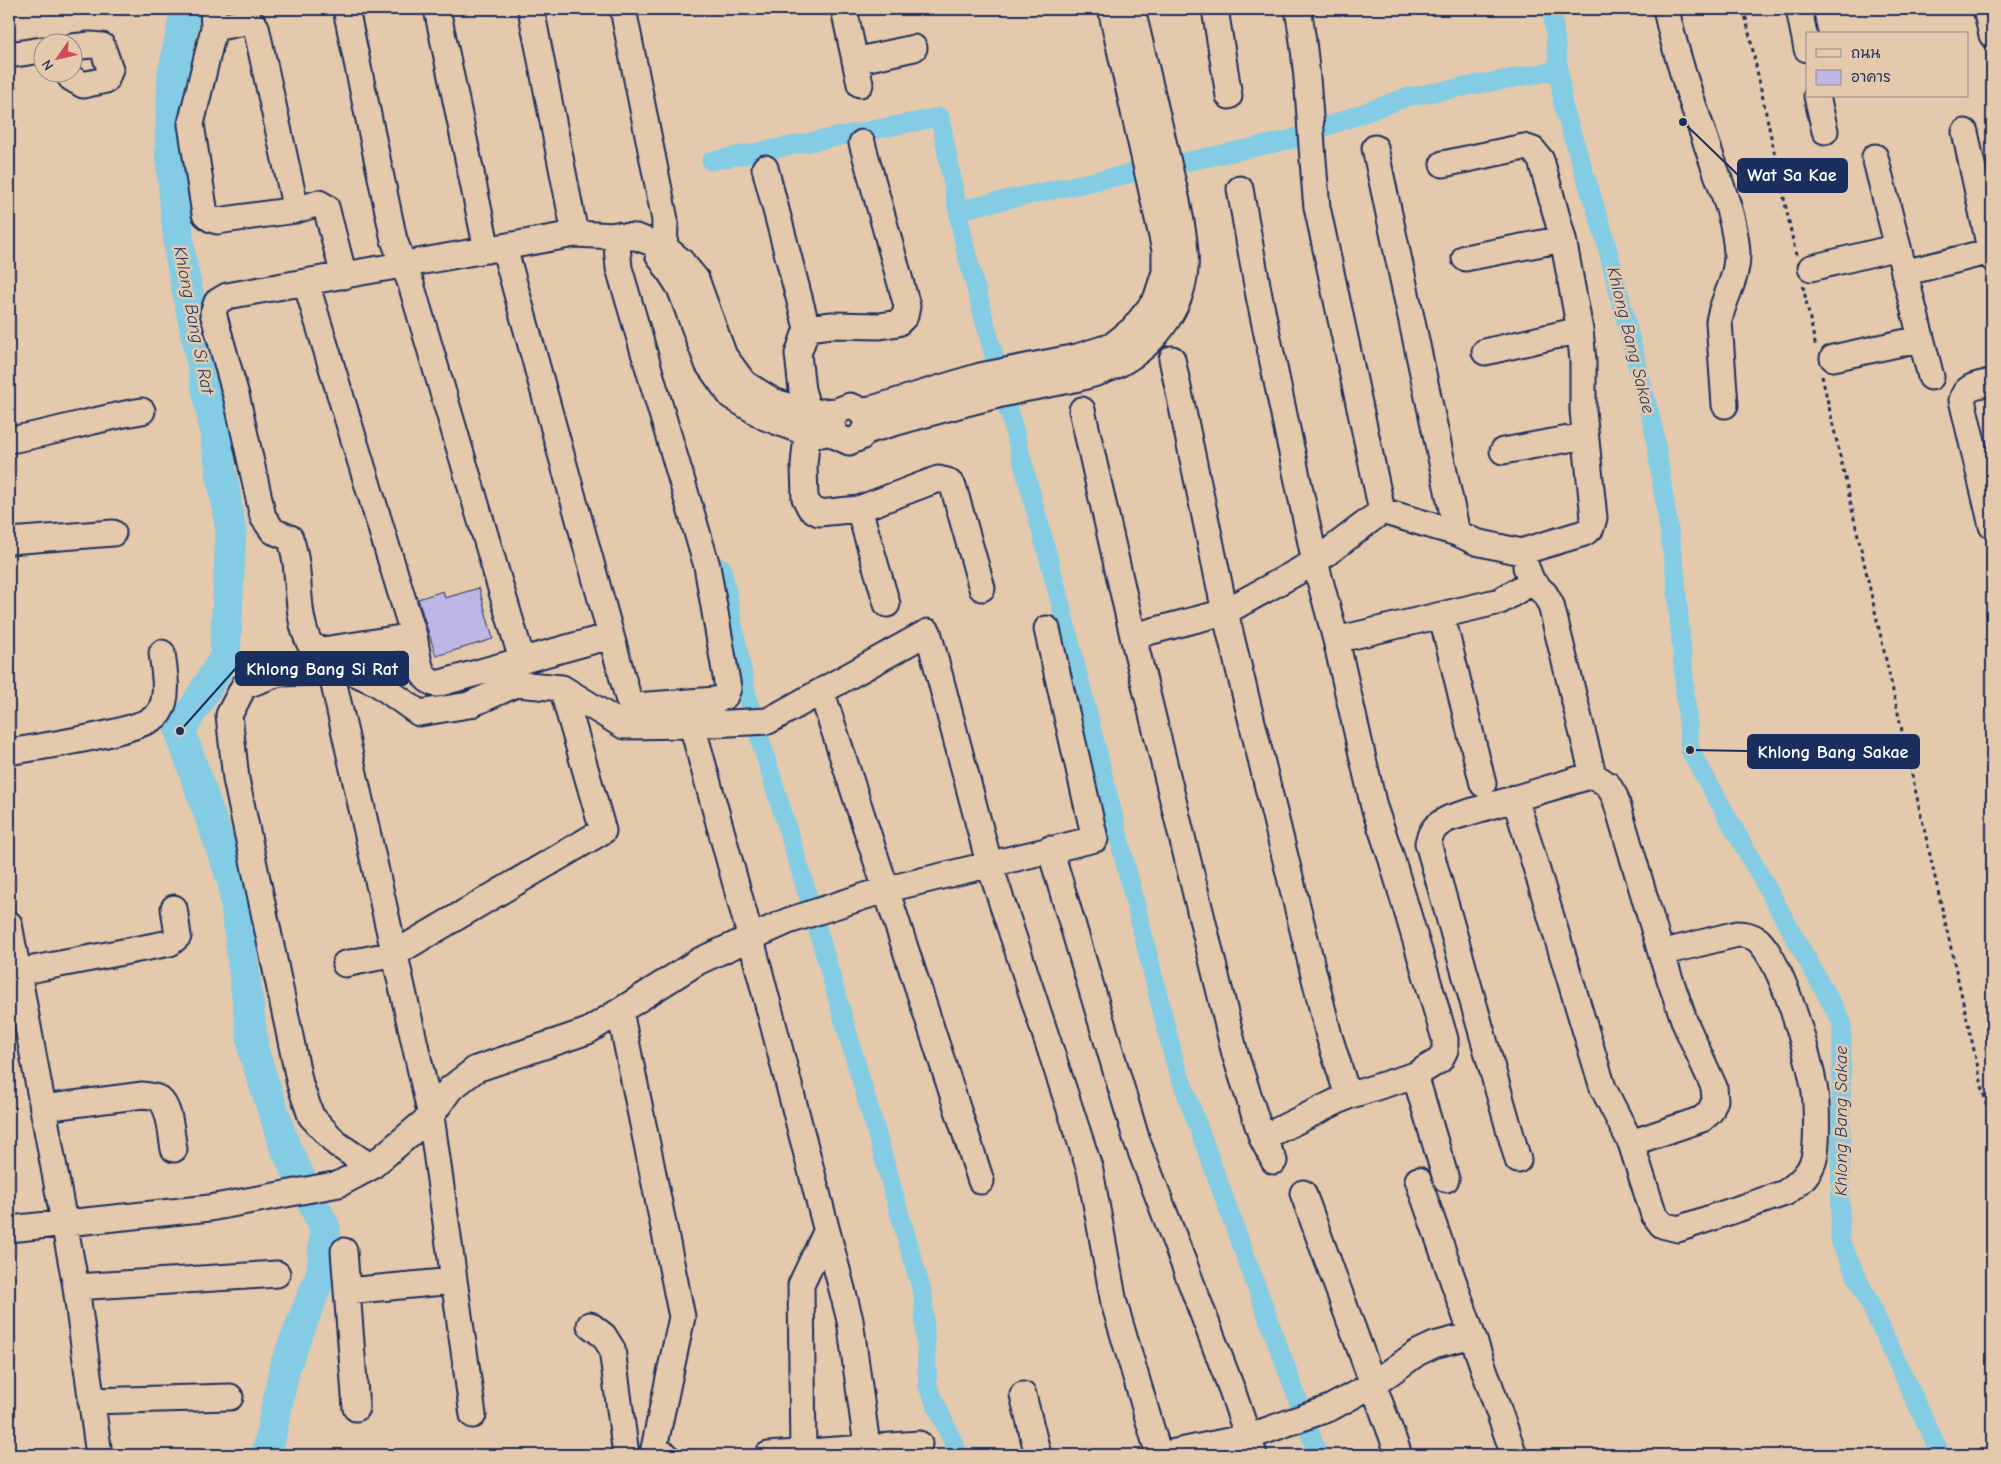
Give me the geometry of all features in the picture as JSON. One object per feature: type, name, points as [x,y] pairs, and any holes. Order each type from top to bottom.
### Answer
[{"type":"street","points":[[346,9],[394,240],[404,265],[522,660]]},
{"type":"street","points":[[437,9],[495,248],[610,636],[625,693],[629,701],[636,706],[716,700],[725,696],[728,688],[707,566],[619,268],[616,235]]},
{"type":"street","points":[[531,9],[575,234]]},
{"type":"street","points":[[623,9],[664,220],[660,251]]},
{"type":"street","points":[[844,9],[857,73],[914,48]]},
{"type":"street","points":[[864,421],[982,387],[1079,367],[1134,330],[1156,300],[1165,272],[1162,183],[1112,9]]},
{"type":"street","points":[[1132,9],[1154,150]]},
{"type":"street","points":[[1215,9],[1229,96]]},
{"type":"street","points":[[1298,9],[1310,94],[1312,160],[1317,207],[1382,511]]},
{"type":"street","points":[[1666,9],[1680,63],[1730,212],[1736,246],[1737,254],[1733,286],[1720,314],[1719,322],[1725,405]]},
{"type":"street","points":[[1799,9],[1806,44]]},
{"type":"street","points":[[1986,9],[1992,35]]},
{"type":"street","points":[[296,210],[256,27],[250,21],[214,18],[190,124],[205,214],[211,220],[217,222],[296,210],[319,203],[326,207],[344,276]]},
{"type":"street","points":[[78,82],[83,85],[106,80],[110,70],[102,46],[82,46]]},
{"type":"street","points":[[9,55],[32,52]]},
{"type":"street","points":[[1817,98],[1825,132]]},
{"type":"street","points":[[1904,273],[1991,255],[1965,132]]},
{"type":"street","points":[[807,328],[832,325],[880,326],[898,323],[905,316],[906,299],[862,142]]},
{"type":"street","points":[[1375,148],[1457,533]]},
{"type":"street","points":[[1382,511],[1457,533],[1476,542],[1521,552],[1584,533],[1591,528],[1594,518],[1585,436],[1580,330],[1563,238],[1541,160],[1533,150],[1524,148],[1443,164]]},
{"type":"street","points":[[1875,157],[1930,378]]},
{"type":"street","points":[[765,168],[807,328],[798,354],[808,423],[804,465],[805,498],[810,508],[819,513],[859,509],[938,479],[947,481],[953,486],[982,588]]},
{"type":"street","points":[[1240,189],[1259,296],[1315,562],[1336,640],[1374,808],[1391,857],[1445,1039],[1445,1050],[1440,1060],[1415,1075],[1348,1096],[1262,1138]]},
{"type":"street","points":[[414,636],[324,650],[311,646],[303,630],[296,552],[290,538],[273,530],[263,517],[238,399],[213,313],[217,302],[227,296],[575,234],[636,237],[660,251],[680,288],[708,364],[731,396],[765,417],[808,423],[848,442],[862,437],[864,421]]},
{"type":"street","points":[[1465,258],[1563,238]]},
{"type":"street","points":[[1803,268],[1898,247]]},
{"type":"street","points":[[306,283],[414,636],[423,675],[429,682],[437,684],[610,636]]},
{"type":"street","points":[[1485,352],[1580,330]]},
{"type":"street","points":[[1824,362],[1920,339]]},
{"type":"street","points":[[1172,359],[1225,612],[1329,1036],[1348,1096]]},
{"type":"street","points":[[1992,382],[1970,387],[1964,392],[1962,400],[1992,526]]},
{"type":"street","points":[[808,423],[850,406],[864,421]]},
{"type":"street","points":[[1082,410],[1133,636],[1235,1054],[1262,1138],[1274,1161]]},
{"type":"street","points":[[9,440],[47,434],[102,417],[142,411]]},
{"type":"street","points":[[836,436],[831,423],[837,411]]},
{"type":"street","points":[[1503,451],[1585,436]]},
{"type":"street","points":[[859,509],[887,604]]},
{"type":"street","points":[[1133,636],[1225,612],[1315,562],[1382,511]]},
{"type":"street","points":[[9,541],[113,533]]},
{"type":"street","points":[[1521,552],[1532,582],[1545,594],[1551,605],[1593,776],[1608,785],[1615,796],[1661,953],[1685,1023],[1714,1087],[1715,1100],[1710,1112],[1702,1119],[1631,1143]]},
{"type":"street","points":[[1336,640],[1442,617],[1500,602],[1532,582]]},
{"type":"street","points":[[1442,617],[1483,784]]},
{"type":"street","points":[[9,1229],[210,1208],[339,1184],[371,1168],[432,1116],[450,1089],[476,1069],[588,1030],[700,961],[750,938],[788,921],[884,890],[989,863],[1095,839],[1047,629]]},
{"type":"street","points":[[371,1168],[337,1144],[311,1116],[300,1084],[236,778],[229,714],[244,686],[279,674],[351,671],[377,684],[419,713],[469,705],[516,684],[562,688],[624,726],[768,722],[822,694],[928,632],[989,863],[1090,1170],[1114,1303],[1160,1455],[1251,1446],[1288,1423],[1330,1408],[1374,1384],[1417,1353],[1434,1345],[1472,1335]]},
{"type":"street","points":[[9,752],[146,723],[158,714],[164,699],[165,682],[162,653]]},
{"type":"street","points":[[331,671],[432,1116],[473,1415]]},
{"type":"street","points":[[345,964],[394,954],[603,830],[562,688]]},
{"type":"street","points":[[822,694],[884,890],[981,1181]]},
{"type":"street","points":[[692,725],[850,1320],[867,1446]]},
{"type":"street","points":[[1518,1160],[1428,843],[1430,832],[1438,824],[1515,798],[1593,776]]},
{"type":"street","points":[[1515,798],[1603,1088],[1631,1143],[1654,1216],[1662,1224],[1678,1229],[1785,1194],[1798,1184],[1814,1160],[1817,1109],[1814,1086],[1783,980],[1765,949],[1757,940],[1747,934],[1661,953]]},
{"type":"street","points":[[1050,849],[1136,1141],[1251,1446]]},
{"type":"street","points":[[18,972],[170,943],[178,936],[174,908]]},
{"type":"street","points":[[9,924],[76,1287],[99,1455]]},
{"type":"street","points":[[620,1011],[682,1317],[653,1453],[666,1455]]},
{"type":"street","points":[[1415,1075],[1446,1179]]},
{"type":"street","points":[[43,1108],[155,1096],[166,1108],[174,1149]]},
{"type":"street","points":[[1418,1180],[1514,1455]]},
{"type":"street","points":[[1303,1193],[1399,1455]]},
{"type":"street","points":[[803,1453],[802,1285],[826,1232]]},
{"type":"street","points":[[344,1251],[356,1408]]},
{"type":"street","points":[[76,1287],[277,1274]]},
{"type":"street","points":[[347,1291],[454,1281]]},
{"type":"street","points":[[590,1325],[604,1336],[612,1349],[626,1455]]},
{"type":"street","points":[[1023,1395],[1038,1455]]},
{"type":"street","points":[[91,1402],[230,1397]]},
{"type":"street","points":[[768,1455],[867,1446],[919,1444]]},
{"type":"path","points":[[1744,9],[1824,362],[1992,1130]]},
{"type":"building","points":[[479,588],[493,639],[436,656],[418,599],[443,591],[445,598]]},
{"type":"waterway","name":"Khlong Bang Si Rat","points":[[186,9],[173,74],[170,148],[180,255],[210,403],[231,532],[225,657],[180,731],[233,882],[254,1053],[285,1147],[325,1228],[322,1272],[285,1366],[267,1455]]},
{"type":"waterway","name":"Khlong Bang Sakae","points":[[1552,9],[1563,106],[1604,235],[1654,431],[1675,570],[1690,750],[1842,1022],[1840,1241],[1941,1455]]},
{"type":"waterway","points":[[958,210],[1289,140],[1407,97],[1559,70]]},
{"type":"waterway","points":[[711,161],[940,117],[965,248],[1057,590],[1175,1063],[1318,1455]]},
{"type":"waterway","points":[[722,568],[748,700],[806,889],[923,1295],[928,1387],[959,1455]]},
{"type":"place","name":"Wat Sa Kae","points":[[1683,122]]},
{"type":"place","name":"Khlong Bang Si Rat","points":[[180,731]]},
{"type":"place","name":"Khlong Bang Sakae","points":[[1690,750]]}]
